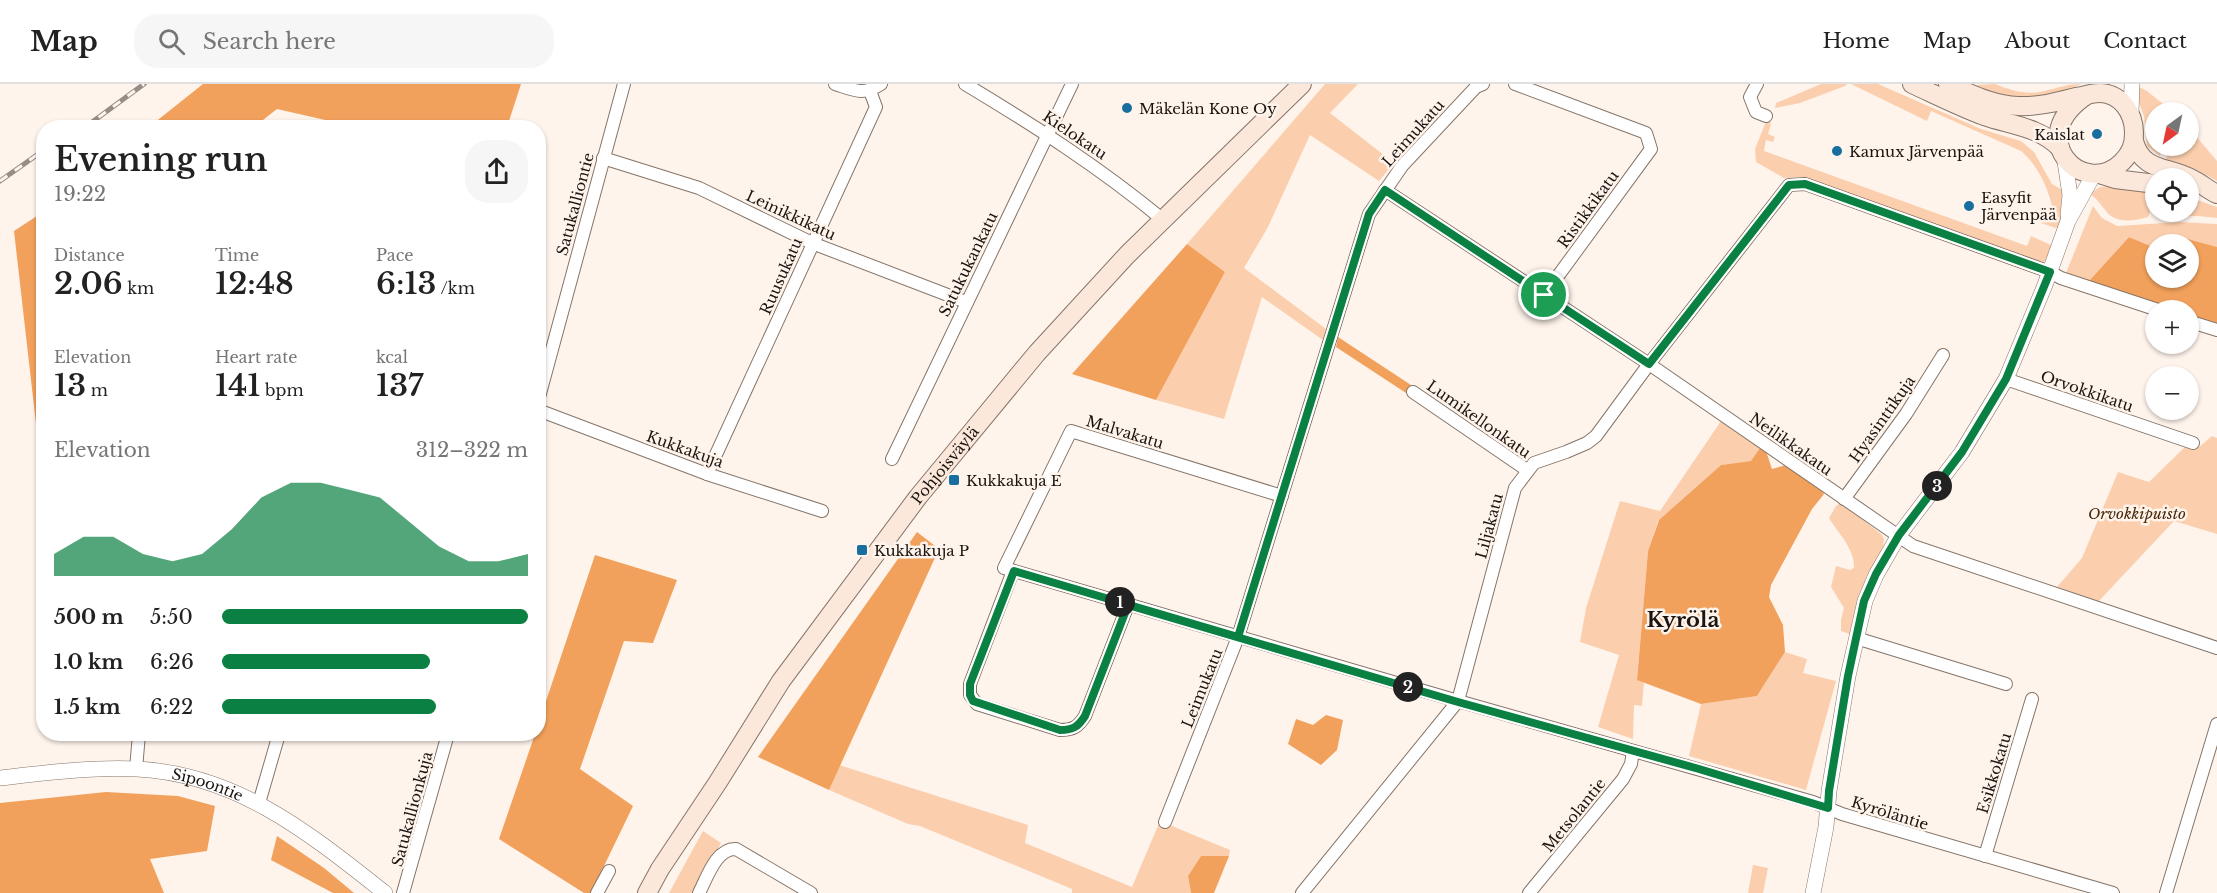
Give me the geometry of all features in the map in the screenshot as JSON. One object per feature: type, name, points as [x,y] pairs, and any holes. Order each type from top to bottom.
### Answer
[{"type":"main road","name":"Pohjoisväylä","points":[[647,893],[660,869],[781,681],[918,497],[1037,353],[1126,255],[1302,84]]},
{"type":"main road","points":[[1912,84],[1982,115],[2047,137],[2070,164],[2083,172],[2145,183]]},
{"type":"main road","points":[[1948,84],[1986,100],[2018,106],[2050,103],[2098,91],[2124,104],[2131,114],[2136,150],[2146,162],[2191,178],[2214,193]]},
{"type":"main road","points":[[2062,152],[2058,131],[2061,121],[2068,110],[2098,91]]},
{"type":"main road","points":[[2097,174],[2119,165],[2128,156],[2134,141]]},
{"type":"main road","points":[[2199,192],[2214,193]]},
{"type":"street","name":"Satukalliontie","points":[[546,371],[624,84]]},
{"type":"street","points":[[835,84],[860,92],[875,88]]},
{"type":"street","name":"Kielokatu","points":[[965,84],[1049,135],[1122,186],[1162,219]]},
{"type":"street","name":"Satukukankatu","points":[[892,459],[1072,84]]},
{"type":"street","name":"Leimukatu","points":[[1165,822],[1238,637],[1369,214],[1402,166],[1476,87],[1483,84]]},
{"type":"street","name":"Ristikkikatu","points":[[1515,84],[1646,133],[1651,149],[1544,295]]},
{"type":"street","points":[[1756,84],[1750,97],[1756,112],[1766,116]]},
{"type":"street","points":[[2131,114],[2132,84]]},
{"type":"street","name":"Ruusukatu","points":[[707,474],[876,107],[875,88]]},
{"type":"street","points":[[2062,152],[2070,195],[2068,221]]},
{"type":"street","name":"Leinikkikatu","points":[[603,158],[699,188],[812,243],[966,302]]},
{"type":"street","points":[[1813,893],[1848,676],[1864,601],[1876,574],[1899,535],[1962,452],[2006,379],[2050,272],[2068,221],[2097,174]]},
{"type":"street","points":[[1527,470],[1534,464],[1587,443],[1596,436],[1649,364],[1789,185],[1805,184],[2050,272],[2061,278],[2145,306]]},
{"type":"street","name":"Neilikkakatu","points":[[1385,190],[1649,364],[1913,546],[2217,648]]},
{"type":"street","points":[[2199,324],[2217,330]]},
{"type":"street","name":"Hyasinttikuja","points":[[1844,498],[1906,414],[1943,355]]},
{"type":"street","name":"Orvokkikatu","points":[[2006,379],[2193,443]]},
{"type":"street","name":"Lumikellonkatu","points":[[1413,392],[1527,470]]},
{"type":"street","name":"Kukkakuja","points":[[546,413],[707,474],[822,511]]},
{"type":"street","name":"Malvakatu","points":[[1009,570],[1071,431],[1282,496]]},
{"type":"street","name":"Liljakatu","points":[[1302,893],[1458,702],[1515,488],[1527,470]]},
{"type":"street","points":[[1009,570],[970,684],[970,695],[977,704],[1060,730],[1070,730],[1079,725],[1085,716],[1128,605]]},
{"type":"street","name":"Kyröläntie","points":[[1009,570],[2113,893]]},
{"type":"street","points":[[1856,638],[2006,684]]},
{"type":"street","name":"Esikkokatu","points":[[1985,856],[2032,699]]},
{"type":"street","points":[[2166,893],[2217,724]]},
{"type":"street","points":[[136,769],[138,741]]},
{"type":"street","points":[[259,803],[277,741]]},
{"type":"street","name":"Satukallionkuja","points":[[403,893],[446,741]]},
{"type":"street","name":"Metsolantie","points":[[1529,893],[1623,779],[1631,764],[1633,751]]},
{"type":"street","name":"Sipoontie","points":[[0,778],[68,771],[136,769],[170,772],[214,783],[276,812],[385,893]]},
{"type":"street","points":[[699,893],[717,859],[724,851],[736,849],[811,893]]},
{"type":"street","points":[[597,893],[609,871]]},
{"type":"green space","points":[[1325,84],[1358,84],[1330,113],[1394,163],[1379,181],[1310,135],[1268,227],[1244,268],[1326,329],[1323,340],[1262,297],[1224,419],[1156,400],[1225,272],[1187,244]]},
{"type":"green space","points":[[1821,84],[1847,84],[1800,103],[1775,108],[1776,103]]},
{"type":"green space","points":[[1851,84],[1878,84],[1981,129],[2021,141],[2034,152],[2052,184],[2064,191],[2058,227],[2041,223],[2049,207],[2052,206],[2050,198],[2037,169],[2021,151],[1931,111],[1927,121]]},
{"type":"green space","points":[[1995,84],[2028,93],[2082,84],[2054,93],[2029,97],[2004,95],[1976,85]]},
{"type":"green space","points":[[2137,86],[2161,102],[2145,102],[2145,127],[2144,117],[2137,96]]},
{"type":"green space","points":[[1769,120],[1771,124],[1768,134],[1775,137],[1773,142],[1766,140],[1764,151],[2027,246],[2031,236],[2051,245],[2047,260],[2040,264],[2035,263],[1801,177],[1784,178],[1756,162],[1755,149],[1765,124]]},
{"type":"green space","points":[[2199,140],[2217,161],[2217,181],[2199,171],[2199,168],[2191,168],[2166,159],[2167,156],[2199,156]]},
{"type":"green space","points":[[2100,187],[2145,190],[2145,218],[2137,220],[2114,218],[2089,194]]},
{"type":"green space","points":[[2199,201],[2217,207],[2217,218],[2199,216]]},
{"type":"green space","points":[[2093,206],[2102,218],[2117,226],[2180,222],[2217,224],[2217,247],[2199,242],[2199,234],[2145,234],[2145,244],[2129,237],[2089,281],[2088,285],[2067,276],[2066,273]]},
{"type":"green space","points":[[1721,421],[1760,448],[1752,461],[1721,465],[1658,521],[1648,551],[1637,679],[1644,682],[1642,706],[1634,705],[1633,739],[1598,727],[1619,655],[1580,642],[1586,608],[1620,501],[1660,511]]},
{"type":"green space","name":"Orvokkipuisto","points":[[2212,436],[2217,438],[2217,534],[2174,521],[2098,602],[2057,587],[2082,558],[2118,472],[2149,482],[2187,445],[2198,448]]},
{"type":"green space","points":[[1841,503],[1881,534],[1884,539],[1883,548],[1866,579],[1850,634],[1841,631],[1844,608],[1831,587],[1836,566],[1850,570],[1854,568],[1849,548],[1829,518],[1836,506]]},
{"type":"green space","points":[[1785,652],[1807,659],[1803,673],[1836,681],[1806,790],[1689,756],[1701,704],[1757,696]]},
{"type":"green space","points":[[839,765],[1028,825],[1025,843],[1132,887],[1160,821],[1230,850],[1229,856],[1201,856],[1188,876],[1191,893],[1072,893],[1072,889],[829,790]]},
{"type":"green space","points":[[703,831],[721,843],[695,893],[669,893]]},
{"type":"green space","points":[[1753,865],[1768,868],[1763,893],[1748,893]]},
{"type":"shaded area","points":[[203,84],[521,84],[509,120],[325,120],[277,109],[263,120],[158,120]]},
{"type":"shaded area","points":[[36,217],[36,424],[14,231]]},
{"type":"shaded area","points":[[2129,237],[2145,244],[2145,288],[2199,288],[2199,242],[2217,247],[2217,324],[2199,318],[2199,300],[2147,300],[2089,281]]},
{"type":"shaded area","points":[[1187,244],[1225,272],[1156,400],[1072,374]]},
{"type":"shaded area","points":[[1338,337],[1411,385],[1406,393],[1336,347]]},
{"type":"shaded area","points":[[1760,448],[1766,451],[1772,469],[1786,465],[1819,487],[1824,494],[1812,509],[1771,585],[1769,597],[1783,625],[1785,652],[1757,696],[1701,704],[1637,680],[1648,551],[1659,520],[1721,465],[1751,461]]},
{"type":"shaded area","points":[[917,532],[939,549],[829,790],[758,757]]},
{"type":"shaded area","points":[[595,555],[677,580],[653,643],[624,641],[580,769],[633,806],[591,893],[584,893],[499,839],[533,741],[546,741],[546,701]]},
{"type":"shaded area","points":[[1326,715],[1343,720],[1337,750],[1321,765],[1288,744],[1296,719],[1313,725]]},
{"type":"shaded area","points":[[106,792],[178,796],[215,806],[207,851],[150,859],[164,893],[0,893],[0,803]]},
{"type":"shaded area","points":[[277,836],[324,868],[354,893],[333,893],[271,860]]},
{"type":"shaded area","points":[[1201,856],[1229,856],[1214,893],[1191,893],[1188,876]]},
{"type":"railway","points":[[95,120],[144,84]]},
{"type":"railway","points":[[0,181],[36,156]]},
{"type":"place","name":"Mäkelän Kone Oy","points":[[1127,108]]},
{"type":"place","name":"Kaislat","points":[[2097,134]]},
{"type":"place","name":"Kamux Järvenpää","points":[[1837,151]]},
{"type":"place","name":"Easyfit Järvenpää","points":[[1969,206]]},
{"type":"place","name":"Kukkakuja E","points":[[954,480]]},
{"type":"place","name":"Kukkakuja P","points":[[862,550]]},
{"type":"district","name":"Kyrölä","points":[[1683,620]]},
{"type":"route","points":[[1805,184],[2050,272],[2006,379],[1962,452],[1899,535],[1876,574],[1864,601],[1848,676],[1828,808],[1814,802],[1458,702],[1128,605],[1085,716],[1079,725],[1070,730],[1060,730],[973,701],[969,690],[970,684],[1014,571],[1238,637],[1369,214],[1385,190],[1544,295],[1649,364],[1789,185],[1805,184]]}]
